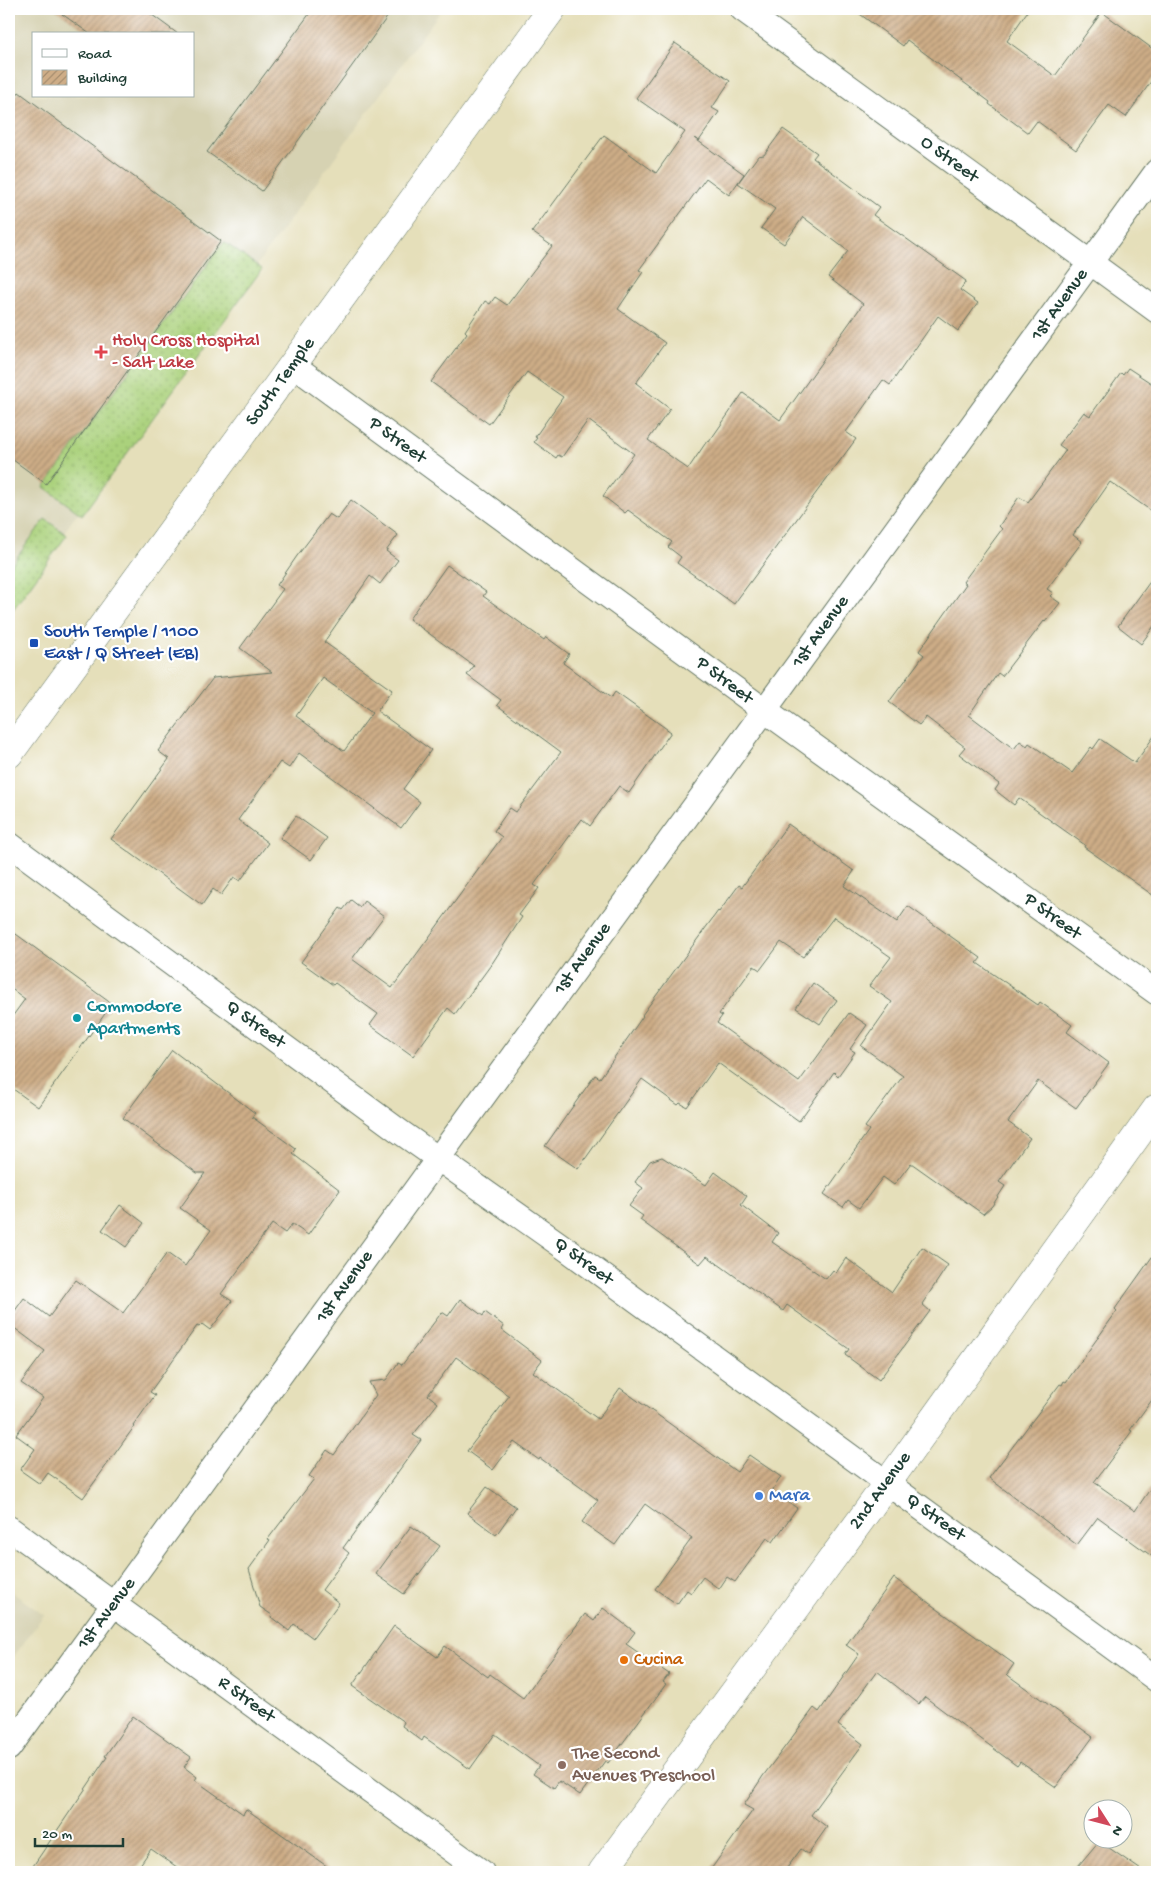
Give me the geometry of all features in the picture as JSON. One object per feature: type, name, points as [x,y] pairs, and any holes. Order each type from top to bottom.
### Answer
[{"type":"street","name":"South Temple","points":[[9,754],[552,9]]},
{"type":"street","name":"O Street","points":[[742,9],[1157,311]]},
{"type":"street","name":"1st Avenue","points":[[9,1748],[1157,171]]},
{"type":"street","name":"P Street","points":[[293,365],[764,710],[1157,993]]},
{"type":"street","name":"Q Street","points":[[9,844],[1157,1680]]},
{"type":"street","name":"2nd Avenue","points":[[602,1872],[1157,1108]]},
{"type":"street","name":"R Street","points":[[9,1528],[482,1872]]},
{"type":"shaded area","name":"Holy Cross Hospital - Salt Lake","points":[[9,9],[442,9],[9,608]]},
{"type":"shaded area","points":[[9,1590],[44,1615],[9,1663]]},
{"type":"green space","points":[[224,242],[262,269],[82,515],[44,487]]},
{"type":"green space","points":[[45,519],[67,535],[9,615],[9,568]]},
{"type":"building","points":[[55,9],[144,9],[175,32],[87,32]]},
{"type":"building","points":[[313,9],[393,9],[262,191],[207,152]]},
{"type":"building","points":[[853,9],[1029,9],[1007,41],[1055,76],[1102,12],[1157,52],[1157,73],[1126,117],[1109,105],[1076,150],[1037,121],[1028,133],[907,40],[903,46]]},
{"type":"building","points":[[675,43],[730,81],[712,108],[719,112],[699,141],[694,138],[744,174],[729,195],[706,178],[639,270],[643,272],[618,309],[665,343],[636,383],[670,409],[648,440],[688,469],[743,393],[780,420],[863,304],[828,277],[848,251],[803,217],[784,244],[761,228],[775,209],[738,183],[758,156],[764,155],[783,129],[817,153],[813,158],[879,207],[873,215],[966,281],[960,290],[978,303],[958,331],[938,316],[890,385],[883,380],[846,432],[856,439],[734,604],[677,563],[681,557],[668,547],[672,542],[628,510],[625,513],[603,496],[634,454],[588,420],[562,457],[558,455],[556,458],[534,442],[537,438],[535,437],[563,397],[527,372],[489,424],[431,382],[467,333],[465,331],[485,301],[490,304],[495,297],[507,305],[552,246],[532,232],[604,135],[656,173],[685,132],[636,98]]},
{"type":"building","points":[[19,92],[221,241],[46,484],[9,457],[9,106]]},
{"type":"building","points":[[1128,368],[1157,387],[1157,515],[1110,482],[1073,535],[1082,542],[1047,589],[1053,593],[1050,596],[1060,603],[1002,676],[998,673],[969,715],[1014,749],[1020,741],[1027,746],[1029,743],[1072,773],[1091,747],[1093,749],[1100,739],[1135,763],[1157,732],[1157,898],[1084,847],[1085,845],[1019,798],[1014,805],[995,790],[999,784],[959,754],[965,747],[926,717],[919,725],[889,702],[924,655],[919,651],[966,584],[963,582],[1002,529],[999,526],[1019,497],[1028,502],[1066,450],[1059,445],[1084,412],[1090,416],[1121,373],[1123,375]]},
{"type":"building","points":[[351,500],[398,535],[386,551],[398,560],[380,584],[370,576],[324,642],[392,690],[377,711],[431,750],[403,789],[420,802],[401,828],[299,753],[289,768],[280,762],[238,820],[268,843],[240,881],[234,877],[221,895],[213,889],[202,905],[111,839],[169,759],[158,751],[213,678],[272,672],[240,648],[283,589],[277,585],[297,556],[329,514],[337,519]],"holes":[[[323,678],[372,713],[344,751],[296,716]]]},
{"type":"building","points":[[447,565],[486,592],[483,596],[544,640],[546,637],[569,654],[563,663],[611,698],[615,692],[671,732],[629,793],[619,786],[590,826],[582,819],[534,885],[539,888],[519,915],[522,917],[493,962],[455,1014],[448,1008],[413,1056],[370,1025],[378,1014],[335,983],[333,985],[301,962],[340,908],[343,910],[351,900],[360,907],[364,901],[384,916],[352,959],[392,988],[502,837],[494,831],[510,808],[516,812],[561,752],[497,705],[501,700],[467,675],[474,666],[409,619]]},
{"type":"building","points":[[1157,572],[1157,622],[1141,644],[1118,626]]},
{"type":"building","points":[[296,816],[327,838],[311,860],[280,838]]},
{"type":"building","points":[[788,824],[854,871],[844,886],[897,922],[908,906],[981,958],[977,963],[1038,1005],[1040,1002],[1072,1025],[1067,1032],[1109,1063],[1076,1108],[1038,1081],[1008,1122],[1030,1138],[999,1182],[1005,1186],[992,1206],[983,1214],[911,1163],[894,1185],[883,1177],[859,1208],[848,1200],[843,1207],[824,1194],[869,1130],[865,1127],[903,1076],[861,1046],[892,1002],[869,986],[891,957],[834,917],[803,957],[781,942],[760,970],[754,966],[719,1014],[722,1016],[717,1023],[799,1082],[849,1013],[867,1025],[850,1049],[855,1052],[838,1076],[834,1072],[799,1121],[718,1063],[687,1107],[680,1103],[678,1105],[642,1079],[578,1169],[545,1146],[595,1075],[600,1078],[642,1015],[718,911],[739,885],[742,887]]},
{"type":"building","name":"Commodore Apartments","points":[[9,929],[112,1004],[38,1107],[9,1086],[9,1021],[25,999],[9,987]]},
{"type":"building","points":[[813,983],[837,1000],[820,1024],[796,1008]]},
{"type":"building","points":[[172,1050],[255,1113],[252,1117],[296,1149],[293,1154],[340,1190],[308,1235],[292,1224],[285,1233],[272,1224],[221,1294],[232,1301],[210,1330],[202,1324],[199,1327],[197,1326],[150,1392],[155,1395],[134,1427],[83,1498],[48,1473],[40,1484],[20,1470],[35,1449],[16,1435],[43,1398],[21,1383],[45,1351],[9,1324],[9,1319],[24,1298],[49,1317],[76,1280],[123,1313],[167,1253],[185,1266],[211,1230],[180,1208],[205,1173],[197,1173],[123,1118]]},
{"type":"building","points":[[662,1157],[706,1185],[715,1172],[747,1196],[741,1205],[778,1233],[772,1242],[826,1279],[833,1270],[836,1273],[846,1258],[892,1292],[922,1247],[948,1265],[922,1304],[930,1311],[879,1380],[845,1355],[849,1349],[787,1305],[783,1311],[707,1256],[700,1264],[640,1220],[643,1216],[629,1206],[643,1188],[635,1182],[650,1161]]},
{"type":"building","points":[[120,1205],[144,1223],[126,1247],[102,1230]]},
{"type":"building","points":[[1157,1250],[1157,1367],[1151,1376],[1157,1380],[1157,1393],[1130,1430],[1132,1431],[1094,1482],[1135,1511],[1157,1479],[1157,1560],[1098,1517],[1077,1545],[989,1478],[1060,1384],[1062,1385],[1064,1381],[1066,1382],[1117,1311],[1115,1309]]},
{"type":"building","points":[[460,1299],[483,1316],[485,1312],[504,1326],[502,1330],[542,1360],[533,1372],[598,1419],[620,1388],[737,1472],[749,1455],[781,1477],[772,1491],[797,1508],[773,1542],[767,1538],[735,1582],[727,1577],[719,1589],[703,1577],[691,1593],[687,1590],[677,1604],[655,1589],[692,1538],[645,1504],[615,1545],[582,1522],[598,1500],[540,1458],[539,1460],[514,1442],[493,1470],[467,1451],[509,1396],[456,1357],[428,1395],[438,1403],[413,1435],[421,1440],[343,1548],[349,1553],[322,1590],[339,1603],[313,1638],[294,1624],[289,1631],[260,1607],[249,1569],[270,1540],[268,1539],[314,1479],[309,1476],[327,1450],[334,1455],[376,1395],[369,1382],[386,1380],[398,1363],[402,1365],[442,1312],[448,1316]]},
{"type":"building","points":[[487,1487],[516,1507],[496,1535],[467,1513]]},
{"type":"building","points":[[411,1526],[440,1546],[404,1594],[376,1574]]},
{"type":"building","points":[[894,1578],[1014,1664],[1007,1674],[1009,1676],[1093,1737],[1056,1787],[1020,1762],[1017,1766],[925,1697],[919,1704],[877,1671],[838,1725],[863,1744],[811,1815],[827,1827],[808,1854],[801,1849],[784,1872],[709,1872],[753,1810],[744,1805],[763,1776],[814,1708],[819,1712],[859,1654],[846,1645]]},
{"type":"building","points":[[603,1608],[635,1632],[626,1644],[669,1674],[663,1682],[666,1684],[608,1763],[605,1761],[580,1795],[559,1781],[554,1788],[533,1774],[539,1766],[495,1734],[470,1769],[424,1737],[422,1741],[402,1726],[404,1722],[352,1686],[394,1626],[437,1657],[445,1646],[488,1677],[490,1674],[523,1698],[585,1614],[594,1621]]},
{"type":"building","points":[[133,1716],[191,1757],[184,1767],[197,1777],[195,1780],[243,1814],[246,1809],[335,1872],[184,1872],[151,1849],[135,1872],[29,1872]]},
{"type":"building","points":[[1093,1848],[1109,1848],[1144,1872],[1073,1872]]},
{"type":"place","name":"Holy Cross Hospital - Salt Lake","points":[[101,352]]},
{"type":"place","name":"South Temple / 1100 East / Q Street (EB)","points":[[34,643]]},
{"type":"place","name":"Commodore Apartments","points":[[77,1018]]},
{"type":"place","name":"Mara","points":[[759,1496]]},
{"type":"place","name":"Cucina","points":[[624,1660]]},
{"type":"place","name":"The Second Avenues Preschool","points":[[562,1765]]}]
